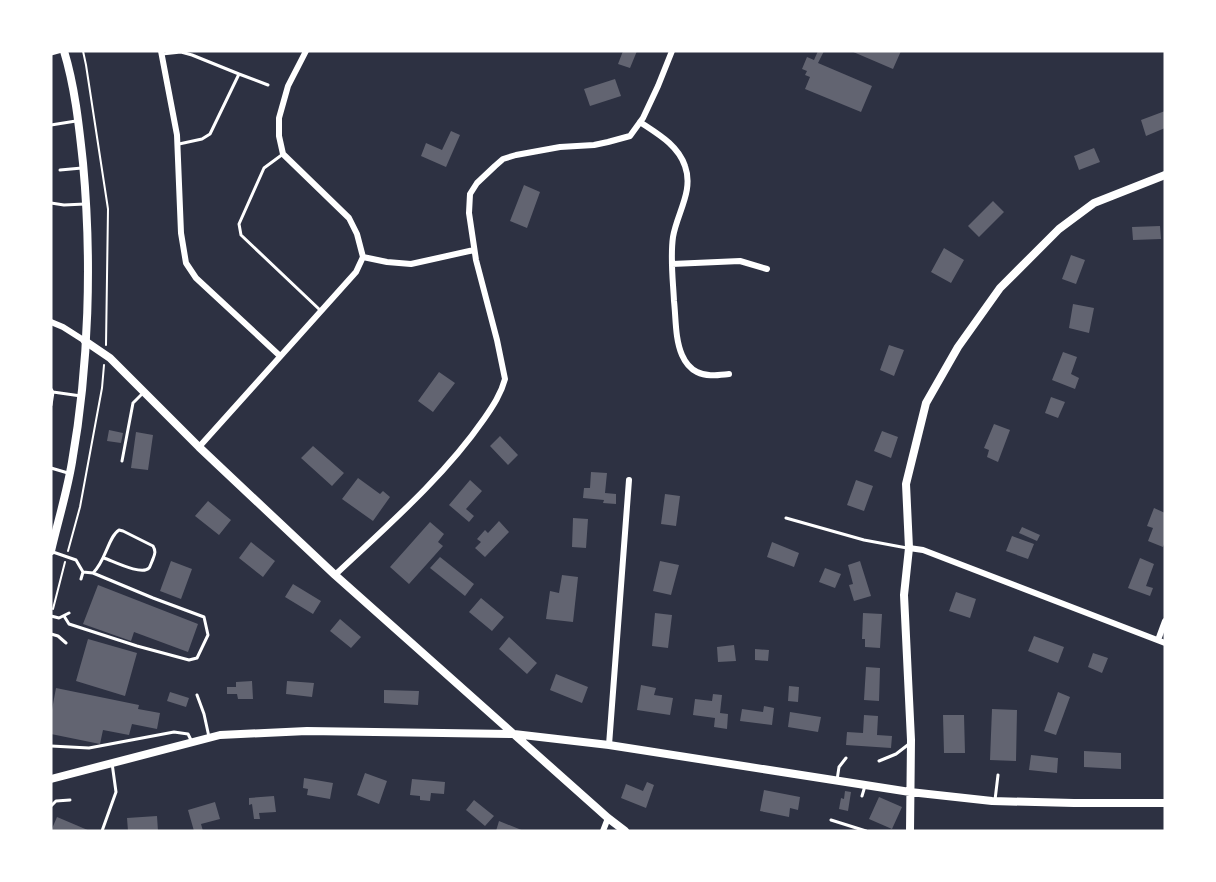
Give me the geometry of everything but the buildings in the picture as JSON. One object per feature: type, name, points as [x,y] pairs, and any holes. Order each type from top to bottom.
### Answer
[{"type":"main road","points":[[51,551],[70,473],[81,396],[88,250],[78,121],[63,51]]},
{"type":"street","points":[[199,447],[356,272],[363,257],[357,234],[349,218],[283,154],[279,136],[279,118],[288,86],[306,51]]},
{"type":"street","points":[[335,575],[415,499],[469,441],[501,392],[505,379],[474,250],[469,213],[470,194],[477,183],[503,159],[516,155],[560,147],[594,145],[630,136],[640,122],[658,86],[672,51]]},
{"type":"street","points":[[161,53],[177,135],[181,233],[186,263],[196,278],[280,356]]},
{"type":"street","points":[[640,122],[665,138],[678,152],[685,166],[688,180],[673,235],[672,264],[677,339],[682,355],[688,365],[697,372],[711,376],[729,374]]},
{"type":"street","points":[[910,831],[911,743],[904,595],[909,548],[906,484],[926,403],[958,347],[1000,288],[1059,229],[1094,203],[1165,175]]},
{"type":"street","points":[[363,257],[411,264],[474,250]]},
{"type":"street","points":[[672,264],[740,261],[767,269]]},
{"type":"street","points":[[51,322],[63,327],[110,358],[199,447],[335,575],[625,831]]},
{"type":"street","points":[[609,745],[629,480]]},
{"type":"street","points":[[909,548],[923,550],[1165,643]]},
{"type":"street","points":[[1158,640],[1165,621]]},
{"type":"street","points":[[51,779],[220,735],[307,730],[514,734],[609,745],[910,792],[995,801],[1165,803]]},
{"type":"street","points":[[603,831],[608,818]]},
{"type":"lane","points":[[51,54],[63,51]]},
{"type":"lane","points":[[161,53],[181,52],[192,55],[268,85]]},
{"type":"lane","points":[[177,145],[202,139],[210,134],[239,74]]},
{"type":"lane","points":[[51,125],[78,121]]},
{"type":"lane","points":[[283,154],[264,168],[239,224],[241,236],[321,311]]},
{"type":"lane","points":[[60,170],[83,168]]},
{"type":"lane","points":[[51,203],[86,204]]},
{"type":"lane","points":[[51,405],[52,390],[81,396]]},
{"type":"lane","points":[[122,460],[133,403],[144,392]]},
{"type":"lane","points":[[51,468],[70,473]]},
{"type":"lane","points":[[786,518],[864,540],[909,548]]},
{"type":"lane","points":[[93,573],[104,558],[113,535],[119,530],[155,549],[150,567],[143,571],[104,558]]},
{"type":"lane","points":[[51,551],[76,560],[83,572],[81,579]]},
{"type":"lane","points":[[64,616],[69,624],[189,660],[197,657],[208,635],[204,617],[93,573],[83,572]]},
{"type":"lane","points":[[51,616],[59,618],[69,613]]},
{"type":"lane","points":[[51,634],[58,636],[66,643]]},
{"type":"lane","points":[[197,695],[209,738]]},
{"type":"lane","points":[[51,746],[89,748],[174,732],[188,734],[192,742]]},
{"type":"lane","points":[[879,761],[896,754],[911,743]]},
{"type":"lane","points":[[837,780],[839,767],[846,758]]},
{"type":"lane","points":[[102,831],[116,792],[112,763]]},
{"type":"lane","points":[[995,801],[998,775]]},
{"type":"lane","points":[[862,796],[866,785]]},
{"type":"lane","points":[[51,806],[56,801],[70,800]]},
{"type":"lane","points":[[831,820],[866,831]]}]
